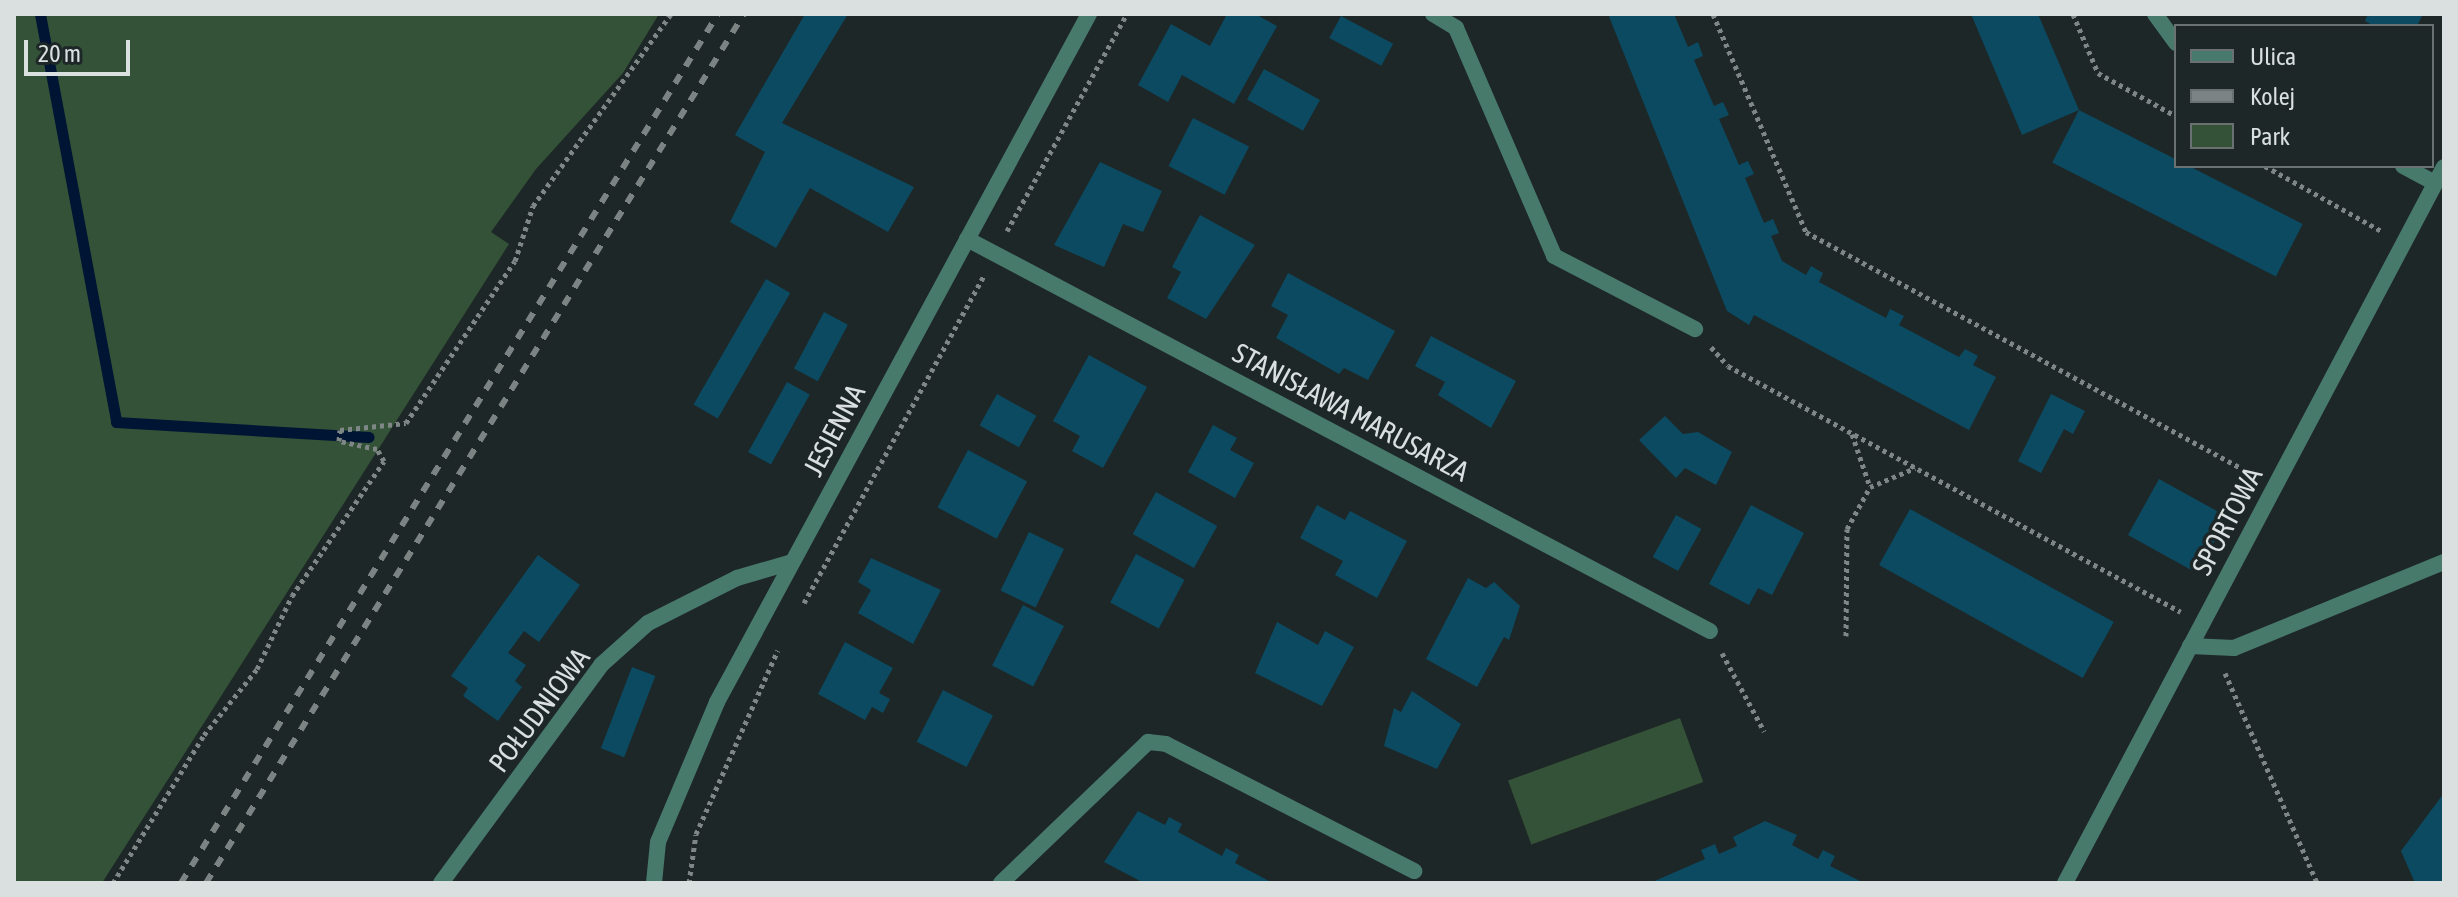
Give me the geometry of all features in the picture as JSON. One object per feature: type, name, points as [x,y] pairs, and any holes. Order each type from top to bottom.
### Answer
[{"type":"street","name":"JESIENNA","points":[[654,883],[658,842],[711,716],[1089,14]]},
{"type":"street","points":[[1433,14],[1456,28],[1554,256],[1695,329]]},
{"type":"street","points":[[2155,14],[2174,40]]},
{"type":"street","name":"SPORTOWA","points":[[2065,883],[2444,167]]},
{"type":"street","points":[[2407,168],[2435,183]]},
{"type":"street","name":"STANISŁAWA MARUSARZA","points":[[967,239],[1710,631]]},
{"type":"street","name":"POŁUDNIOWA","points":[[441,883],[601,665],[648,623],[737,578],[792,562]]},
{"type":"street","points":[[2190,646],[2234,648],[2444,562]]},
{"type":"street","points":[[1001,883],[1148,742],[1166,744],[1414,871]]},
{"type":"path","points":[[113,883],[204,735],[257,669],[292,596],[384,461],[377,449],[339,441],[340,430],[406,423],[515,261],[533,206],[671,14]]},
{"type":"path","points":[[1000,243],[1127,14]]},
{"type":"path","points":[[1713,14],[1806,232],[2254,475]]},
{"type":"path","points":[[2073,14],[2098,73],[2174,115]]},
{"type":"path","points":[[2269,168],[2404,244]]},
{"type":"path","points":[[799,611],[983,277]]},
{"type":"path","points":[[1695,329],[1728,366],[2186,615]]},
{"type":"path","points":[[1852,433],[1870,487]]},
{"type":"path","points":[[1846,636],[1847,529],[1870,487],[1916,468]]},
{"type":"path","points":[[1710,631],[1764,731]]},
{"type":"path","points":[[689,883],[696,834],[715,786],[785,638]]},
{"type":"path","points":[[2225,673],[2317,883]]},
{"type":"green space","points":[[14,14],[659,14],[623,73],[536,169],[491,232],[509,244],[102,883],[14,883]]},
{"type":"green space","points":[[1680,718],[1703,782],[1531,844],[1508,781]]},
{"type":"building","points":[[805,14],[848,14],[782,123],[914,187],[888,232],[810,188],[776,248],[730,222],[765,152],[735,135]]},
{"type":"building","points":[[1227,14],[1255,14],[1277,26],[1234,104],[1182,75],[1168,102],[1138,85],[1171,24],[1210,46]]},
{"type":"building","points":[[1608,14],[1674,14],[1688,47],[1698,42],[1703,56],[1694,60],[1714,106],[1723,102],[1729,115],[1719,119],[1739,165],[1748,161],[1754,174],[1745,178],[1764,223],[1773,219],[1779,233],[1771,236],[1782,261],[1806,275],[1811,266],[1823,273],[1819,282],[1886,318],[1890,309],[1904,316],[1899,325],[1959,357],[1965,349],[1978,356],[1973,365],[1996,377],[1969,430],[1754,315],[1749,325],[1727,311]]},
{"type":"building","points":[[1971,14],[2038,14],[2079,110],[2022,135]]},
{"type":"building","points":[[2368,14],[2423,14],[2418,24],[2370,24],[2365,21]]},
{"type":"building","points":[[1341,16],[1393,44],[1381,66],[1329,38]]},
{"type":"building","points":[[1264,69],[1320,100],[1303,131],[1247,100]]},
{"type":"building","points":[[2079,110],[2174,158],[2174,168],[2193,168],[2303,224],[2276,277],[2052,163]]},
{"type":"building","points":[[1193,118],[1249,147],[1225,195],[1168,166]]},
{"type":"building","points":[[1100,162],[1162,191],[1143,232],[1123,224],[1104,267],[1054,245]]},
{"type":"building","points":[[1200,215],[1255,245],[1206,319],[1167,298],[1181,272],[1172,267]]},
{"type":"building","points":[[1288,273],[1395,331],[1368,380],[1344,368],[1339,374],[1276,338],[1288,315],[1271,306]]},
{"type":"building","points":[[766,279],[790,293],[718,419],[694,405]]},
{"type":"building","points":[[824,312],[848,325],[818,381],[794,369]]},
{"type":"building","points":[[1431,336],[1516,381],[1491,428],[1438,395],[1445,382],[1415,366]]},
{"type":"building","points":[[1089,355],[1147,387],[1103,468],[1072,451],[1080,436],[1053,421]]},
{"type":"building","points":[[787,382],[810,395],[771,465],[748,452]]},
{"type":"building","points":[[997,394],[1036,416],[1019,447],[980,425]]},
{"type":"building","points":[[2051,394],[2085,411],[2073,434],[2064,429],[2041,473],[2018,461]]},
{"type":"building","points":[[1665,416],[1683,434],[1698,432],[1732,452],[1716,485],[1685,468],[1676,478],[1639,440]]},
{"type":"building","points":[[1213,425],[1237,438],[1230,450],[1254,463],[1235,498],[1188,472]]},
{"type":"building","points":[[968,450],[1027,481],[997,539],[937,507]]},
{"type":"building","points":[[2159,479],[2228,517],[2197,573],[2128,535]]},
{"type":"building","points":[[1156,492],[1217,526],[1194,568],[1133,534]]},
{"type":"building","points":[[1317,505],[1345,520],[1350,511],[1407,541],[1377,598],[1335,575],[1343,561],[1300,538]]},
{"type":"building","points":[[1751,505],[1804,533],[1772,595],[1758,588],[1749,605],[1709,584]]},
{"type":"building","points":[[1910,509],[2114,622],[2083,678],[1879,565]]},
{"type":"building","points":[[1676,515],[1701,529],[1678,571],[1653,557]]},
{"type":"building","points":[[1029,532],[1064,549],[1036,608],[1001,590]]},
{"type":"building","points":[[1136,554],[1185,580],[1159,628],[1110,603]]},
{"type":"building","points":[[538,555],[580,585],[539,642],[524,631],[508,653],[526,665],[515,681],[522,687],[498,721],[463,696],[468,688],[451,676]]},
{"type":"building","points":[[871,558],[941,590],[913,644],[858,613],[871,590],[858,582]]},
{"type":"building","points":[[1468,578],[1486,588],[1494,582],[1520,606],[1509,640],[1504,637],[1477,687],[1426,659]]},
{"type":"building","points":[[1023,605],[1064,626],[1033,686],[992,666]]},
{"type":"building","points":[[1277,622],[1318,645],[1325,631],[1354,647],[1322,706],[1255,673]]},
{"type":"building","points":[[845,642],[893,668],[879,693],[890,699],[883,713],[872,707],[865,720],[818,694]]},
{"type":"building","points":[[632,667],[655,676],[624,757],[601,748]]},
{"type":"building","points":[[943,690],[993,715],[967,767],[917,742]]},
{"type":"building","points":[[1412,691],[1461,724],[1437,769],[1384,746],[1394,708],[1401,712]]},
{"type":"building","points":[[2444,793],[2444,883],[2415,883],[2401,851]]},
{"type":"building","points":[[1138,811],[1165,825],[1169,817],[1182,824],[1178,832],[1222,856],[1226,848],[1239,855],[1235,863],[1273,883],[1144,883],[1104,862]]},
{"type":"building","points":[[1765,821],[1797,835],[1792,845],[1818,859],[1823,850],[1835,856],[1830,866],[1864,883],[1650,883],[1705,859],[1701,850],[1715,844],[1719,854],[1737,846],[1733,837]]},
{"type":"waterway","points":[[40,14],[116,422],[369,437]]},
{"type":"railway","points":[[181,883],[718,14]]},
{"type":"railway","points":[[206,883],[744,14]]}]
